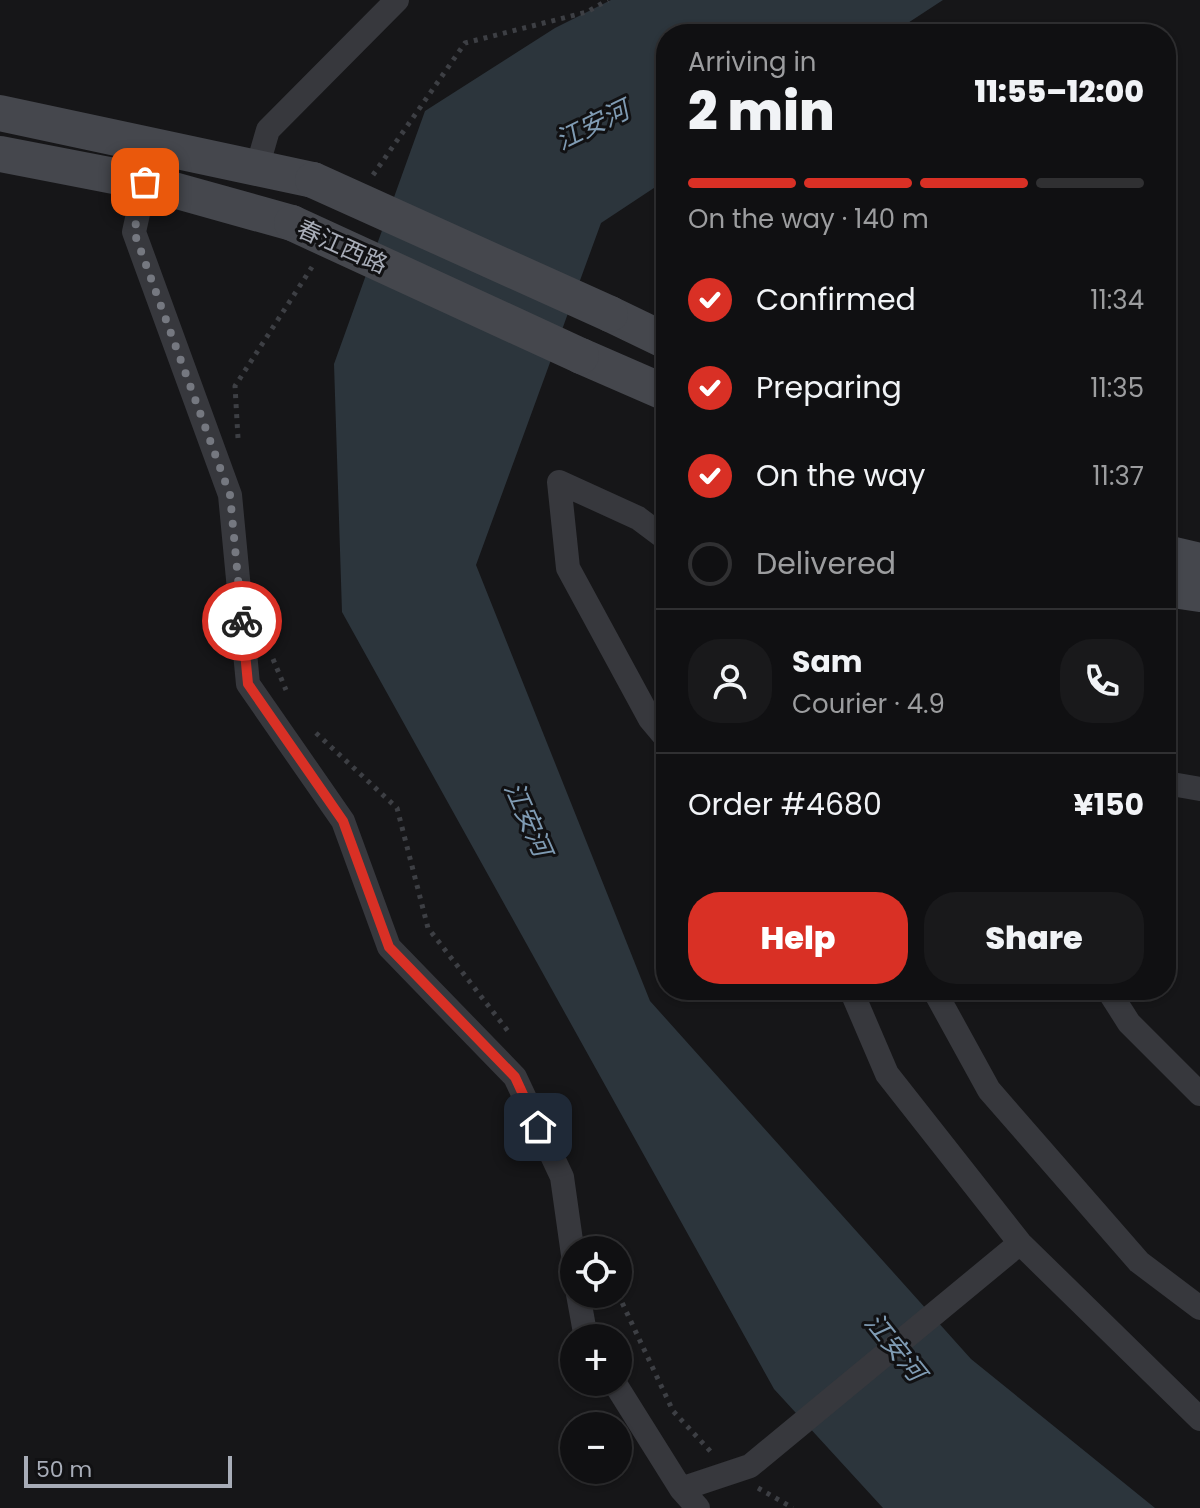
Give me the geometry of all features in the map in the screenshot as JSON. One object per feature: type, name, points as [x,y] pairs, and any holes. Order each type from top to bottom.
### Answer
[{"type":"main road","name":"春江西路","points":[[0,113],[313,180],[656,336]]},
{"type":"main road","name":"春江西路","points":[[0,154],[145,182],[292,223],[656,389]]},
{"type":"main road","points":[[1176,555],[1200,561]]},
{"type":"main road","points":[[1176,590],[1200,594]]},
{"type":"street","points":[[257,168],[268,130],[397,0]]},
{"type":"street","points":[[145,182],[134,232],[230,495],[248,684],[343,821],[389,947],[515,1077],[562,1177],[570,1236]]},
{"type":"street","points":[[656,532],[638,518],[559,482],[568,568],[656,726]]},
{"type":"street","points":[[1176,785],[1200,789]]},
{"type":"street","points":[[855,1000],[887,1074],[1020,1243],[1200,1419]]},
{"type":"street","points":[[940,1000],[989,1090],[1139,1262],[1200,1308]]},
{"type":"street","points":[[1114,1000],[1129,1023],[1200,1094]]},
{"type":"street","points":[[681,1489],[740,1469],[1020,1243]]},
{"type":"street","points":[[623,1396],[681,1489],[698,1508]]},
{"type":"path","points":[[372,176],[465,43],[587,12],[608,0]]},
{"type":"path","points":[[239,447],[235,386],[320,255]]},
{"type":"path","points":[[267,644],[291,701]]},
{"type":"path","points":[[308,726],[397,808],[428,928],[509,1028],[515,1043]]},
{"type":"path","points":[[625,1308],[673,1411],[740,1469],[793,1508]]},
{"type":"water","name":"江安河","points":[[611,0],[943,0],[906,24],[656,24],[656,187],[601,223],[476,565],[650,1001],[971,1359],[1155,1508],[883,1508],[774,1389],[342,612],[334,364],[425,111],[555,28]]},
{"type":"way so far","points":[[145,182],[134,232],[230,495],[242,621]]},
{"type":"route","points":[[242,621],[248,684],[343,821],[389,947],[515,1077],[538,1127]]}]
